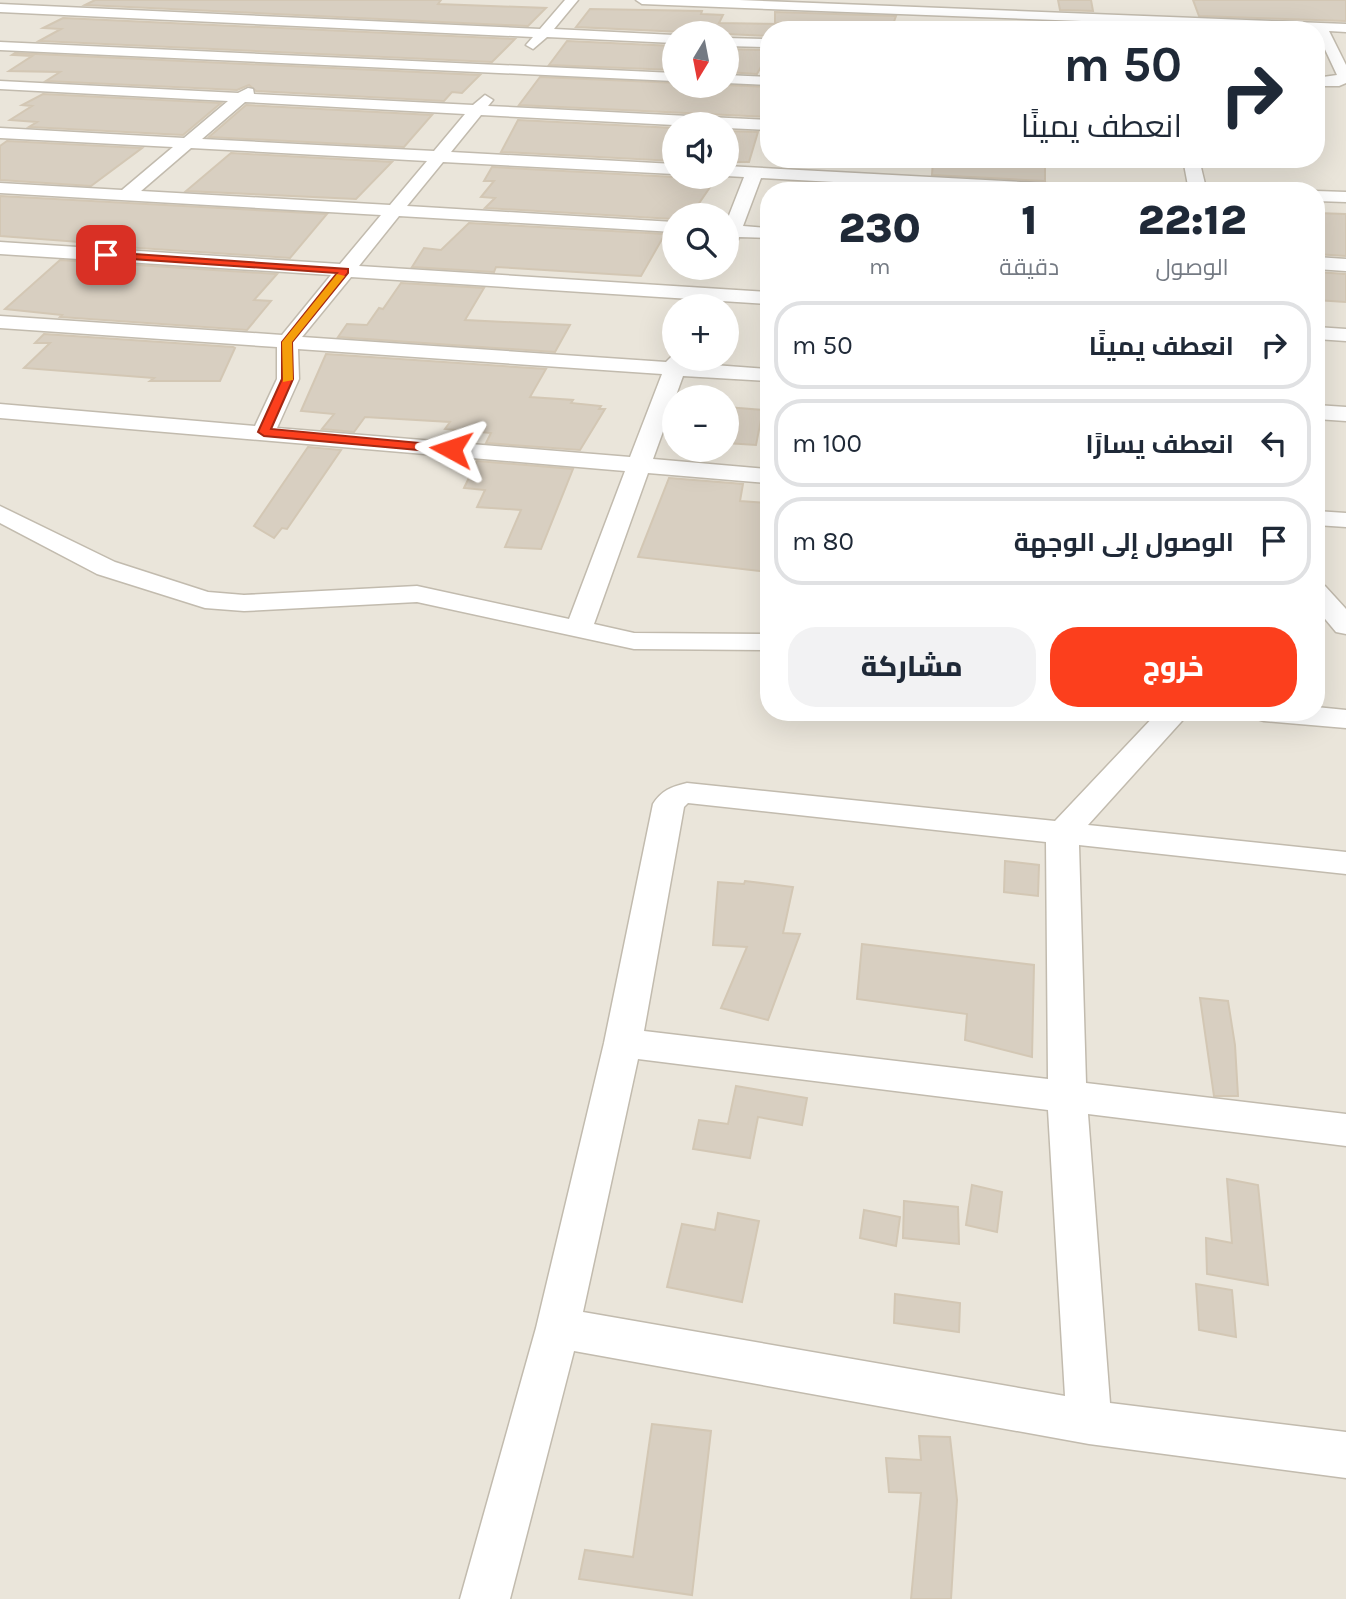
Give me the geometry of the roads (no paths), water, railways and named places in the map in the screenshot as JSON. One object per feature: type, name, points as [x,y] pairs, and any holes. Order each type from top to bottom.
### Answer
[{"type":"street","points":[[0,19],[34,0]]},
{"type":"street","points":[[264,432],[288,379],[287,342],[475,110],[572,0]]},
{"type":"street","points":[[642,0],[839,4],[906,11],[1173,21]]},
{"type":"street","points":[[199,18],[216,6]]},
{"type":"street","points":[[0,8],[662,39]]},
{"type":"street","points":[[904,21],[906,11]]},
{"type":"street","points":[[126,195],[333,24]]},
{"type":"street","points":[[1325,27],[1346,28]]},
{"type":"street","points":[[1325,37],[1344,75],[1339,82],[1325,82]]},
{"type":"street","points":[[739,42],[760,43]]},
{"type":"street","points":[[0,46],[662,76]]},
{"type":"street","points":[[739,80],[760,81]]},
{"type":"street","points":[[0,85],[760,125]]},
{"type":"street","points":[[0,133],[662,168]]},
{"type":"street","points":[[873,179],[874,168]]},
{"type":"street","points":[[739,172],[928,182]]},
{"type":"street","points":[[739,209],[754,173]]},
{"type":"street","points":[[1,189],[662,226]]},
{"type":"street","points":[[1325,196],[1346,197]]},
{"type":"street","points":[[739,235],[760,234]]},
{"type":"street","points":[[0,248],[709,294]]},
{"type":"street","points":[[1325,264],[1346,265]]},
{"type":"street","points":[[739,296],[760,297]]},
{"type":"street","points":[[0,322],[287,342],[662,362]]},
{"type":"street","points":[[1325,333],[1346,335]]},
{"type":"street","points":[[579,628],[673,371]]},
{"type":"street","points":[[737,371],[760,374]]},
{"type":"street","points":[[0,411],[760,475]]},
{"type":"street","points":[[1325,413],[1346,414]]},
{"type":"street","points":[[0,513],[106,568],[205,600],[244,603],[417,594],[655,643],[760,642]]},
{"type":"street","points":[[1325,519],[1346,520]]},
{"type":"street","points":[[1325,602],[1346,625]]},
{"type":"street","points":[[1325,717],[1346,719]]},
{"type":"street","points":[[1089,1422],[1067,1097],[1062,832],[1167,721]]},
{"type":"street","points":[[485,1599],[558,1328],[623,1043],[669,804],[677,796],[687,793],[1346,863]]},
{"type":"street","points":[[623,1043],[1346,1130]]},
{"type":"street","points":[[558,1328],[1089,1422],[1346,1455]]}]
